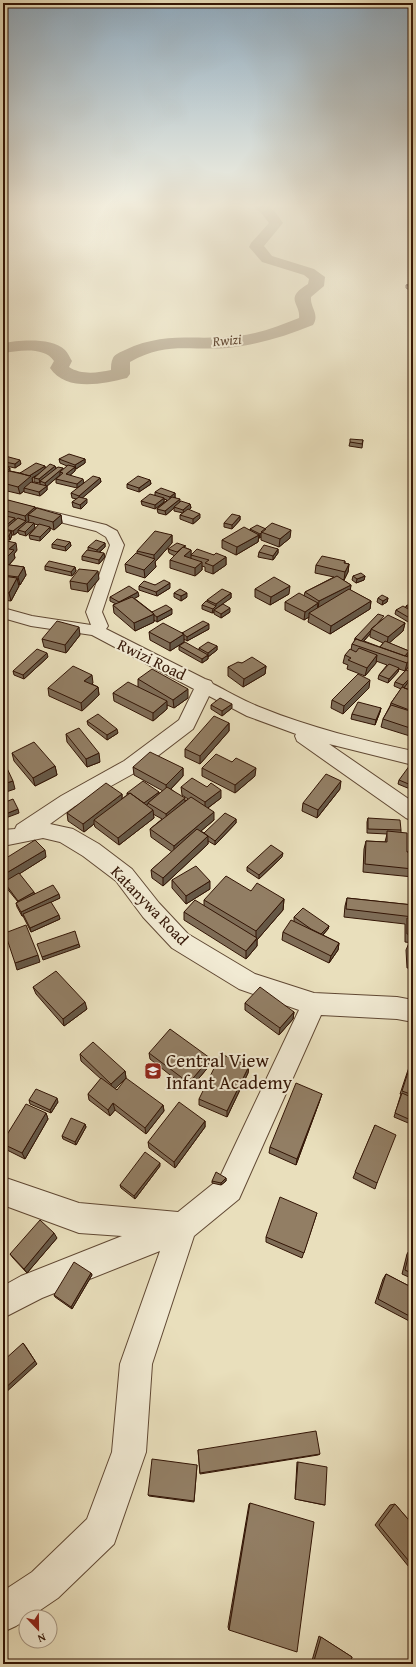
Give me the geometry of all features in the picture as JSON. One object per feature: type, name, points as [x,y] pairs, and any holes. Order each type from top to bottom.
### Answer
[{"type":"street","points":[[3,504],[101,528],[112,534],[117,545],[96,602],[94,612],[100,626],[96,631],[31,621],[3,613]]},
{"type":"street","name":"Rwizi Road","points":[[96,631],[205,685],[254,712],[288,725],[351,744],[413,758]]},
{"type":"street","points":[[9,838],[68,801],[131,766],[186,724],[205,685]]},
{"type":"street","points":[[288,725],[413,813]]},
{"type":"street","name":"Katanywa Road","points":[[9,838],[43,830],[66,834],[91,850],[124,875],[151,910],[180,941],[248,982],[314,1004],[397,1008],[413,1011]]},
{"type":"street","points":[[3,1303],[32,1287],[183,1227],[230,1189],[314,1004]]},
{"type":"street","points":[[3,1191],[79,1218],[183,1227]]},
{"type":"street","points":[[3,1613],[45,1585],[101,1531],[129,1452],[136,1364],[183,1227]]},
{"type":"building","points":[[406,285],[413,285],[412,288]]},
{"type":"building","points":[[350,439],[363,440],[362,444],[350,442]]},
{"type":"building","points":[[69,454],[85,459],[75,465],[59,459]]},
{"type":"building","points":[[5,456],[20,460],[15,464],[5,462],[3,464],[3,458]]},
{"type":"building","points":[[36,463],[45,466],[29,476],[20,473]]},
{"type":"building","points":[[50,464],[55,466],[39,479],[34,478]]},
{"type":"building","points":[[68,465],[75,467],[66,474],[83,479],[77,484],[56,479],[63,473],[60,472]]},
{"type":"building","points":[[3,466],[10,468],[3,474]]},
{"type":"building","points":[[58,467],[63,468],[45,483],[40,481]]},
{"type":"building","points":[[9,471],[31,476],[18,487],[3,483],[3,476]]},
{"type":"building","points":[[93,476],[100,478],[79,496],[71,493]]},
{"type":"building","points":[[138,476],[150,480],[139,488],[127,484]]},
{"type":"building","points":[[31,482],[47,486],[39,492],[24,488]]},
{"type":"building","points":[[161,488],[175,493],[170,497],[155,492]]},
{"type":"building","points":[[150,494],[164,498],[155,505],[141,501]]},
{"type":"building","points":[[79,497],[87,499],[80,505],[72,502]]},
{"type":"building","points":[[172,497],[180,499],[165,511],[157,509]]},
{"type":"building","points":[[8,500],[35,507],[25,516],[3,510],[3,504]]},
{"type":"building","points":[[181,501],[190,504],[183,510],[174,507]]},
{"type":"building","points":[[37,508],[61,515],[53,522],[28,515]]},
{"type":"building","points":[[188,509],[200,514],[193,519],[180,515]]},
{"type":"building","points":[[232,514],[240,516],[232,525],[224,523]]},
{"type":"building","points":[[6,516],[15,518],[3,528],[3,518]]},
{"type":"building","points":[[18,518],[26,521],[13,531],[5,529]]},
{"type":"building","points":[[27,522],[34,523],[25,532],[18,530]]},
{"type":"building","points":[[272,523],[291,530],[280,539],[261,532]]},
{"type":"building","points":[[39,524],[50,527],[40,537],[29,535]]},
{"type":"building","points":[[257,525],[266,529],[260,534],[250,529]]},
{"type":"building","points":[[244,527],[259,535],[237,547],[222,540]]},
{"type":"building","points":[[3,531],[11,531],[9,536],[3,536]]},
{"type":"building","points":[[155,531],[172,535],[154,555],[137,551]]},
{"type":"building","points":[[57,539],[70,542],[65,547],[52,544]]},
{"type":"building","points":[[3,540],[16,543],[9,549],[14,550],[6,558],[3,558]]},
{"type":"building","points":[[96,540],[105,543],[97,550],[88,547]]},
{"type":"building","points":[[177,543],[186,546],[177,552],[168,549]]},
{"type":"building","points":[[264,545],[278,549],[273,556],[259,552]]},
{"type":"building","points":[[183,547],[191,550],[184,556],[202,562],[195,568],[170,560]]},
{"type":"building","points":[[197,549],[214,555],[216,553],[226,557],[213,566],[205,563],[209,560],[191,555]]},
{"type":"building","points":[[87,550],[104,553],[99,560],[82,556]]},
{"type":"building","points":[[136,553],[155,559],[144,570],[125,564]]},
{"type":"building","points":[[322,556],[345,561],[344,563],[349,564],[345,572],[316,565]]},
{"type":"building","points":[[49,561],[75,567],[71,572],[45,566]]},
{"type":"building","points":[[3,564],[24,567],[18,577],[3,575]]},
{"type":"building","points":[[79,569],[98,571],[87,584],[70,581]]},
{"type":"building","points":[[361,573],[365,576],[357,579],[353,576]]},
{"type":"building","points":[[3,576],[17,578],[9,593],[3,592]]},
{"type":"building","points":[[337,576],[351,585],[319,601],[305,592]]},
{"type":"building","points":[[274,577],[290,586],[271,597],[255,589]]},
{"type":"building","points":[[164,580],[170,583],[156,592],[139,586],[144,581],[155,585]]},
{"type":"building","points":[[129,586],[138,592],[119,602],[110,597]]},
{"type":"building","points":[[180,589],[187,593],[181,596],[174,593]]},
{"type":"building","points":[[222,589],[231,593],[216,604],[207,600]]},
{"type":"building","points":[[349,589],[371,601],[331,626],[309,613]]},
{"type":"building","points":[[299,593],[318,603],[305,612],[285,602]]},
{"type":"building","points":[[382,595],[388,598],[383,601],[378,598]]},
{"type":"building","points":[[132,597],[154,614],[134,623],[113,605]]},
{"type":"building","points":[[206,601],[216,606],[213,609],[202,605]]},
{"type":"building","points":[[413,602],[413,611],[406,606]]},
{"type":"building","points":[[223,604],[230,608],[221,614],[214,610]]},
{"type":"building","points":[[166,605],[172,609],[157,617],[152,612]]},
{"type":"building","points":[[403,606],[413,612],[413,620],[396,610]]},
{"type":"building","points":[[378,614],[384,616],[361,641],[355,638]]},
{"type":"building","points":[[388,615],[405,623],[388,637],[371,629]]},
{"type":"building","points":[[57,621],[79,627],[65,645],[42,639]]},
{"type":"building","points":[[203,621],[209,624],[187,637],[182,633]]},
{"type":"building","points":[[163,623],[184,634],[170,643],[149,632]]},
{"type":"building","points":[[356,639],[411,658],[407,663],[352,644]]},
{"type":"building","points":[[385,641],[409,651],[405,656],[380,647]]},
{"type":"building","points":[[185,642],[208,655],[202,659],[179,646]]},
{"type":"building","points":[[208,642],[217,646],[208,653],[199,648]]},
{"type":"building","points":[[359,648],[377,655],[367,668],[348,660],[351,658],[345,655],[350,649],[356,652]]},
{"type":"building","points":[[37,649],[47,653],[23,675],[13,671]]},
{"type":"building","points":[[413,652],[413,662],[410,661],[411,658],[409,657]]},
{"type":"building","points":[[252,657],[266,666],[244,679],[228,667],[238,662],[242,663]]},
{"type":"building","points":[[389,664],[399,668],[389,679],[379,675]]},
{"type":"building","points":[[73,666],[92,675],[84,681],[98,687],[81,703],[48,688]]},
{"type":"building","points":[[152,669],[188,689],[173,700],[138,679]]},
{"type":"building","points":[[406,670],[413,673],[413,675],[403,685],[395,682]]},
{"type":"building","points":[[358,674],[370,680],[344,706],[332,700]]},
{"type":"building","points":[[409,681],[413,682],[413,691],[404,688]]},
{"type":"building","points":[[128,682],[167,701],[153,713],[113,693]]},
{"type":"building","points":[[402,687],[413,691],[412,711],[391,703]]},
{"type":"building","points":[[220,698],[232,704],[222,711],[211,705]]},
{"type":"building","points":[[358,702],[381,708],[376,720],[352,714]]},
{"type":"building","points":[[391,705],[413,712],[413,729],[383,719]]},
{"type":"building","points":[[98,714],[117,729],[107,735],[87,721]]},
{"type":"building","points":[[214,716],[229,723],[200,756],[185,749]]},
{"type":"building","points":[[79,728],[99,753],[86,759],[66,734]]},
{"type":"building","points":[[34,742],[55,766],[33,778],[12,753]]},
{"type":"building","points":[[150,752],[183,768],[166,785],[133,767]]},
{"type":"building","points":[[216,754],[232,762],[236,758],[256,768],[235,785],[202,768]]},
{"type":"building","points":[[5,764],[13,781],[3,784],[3,765]]},
{"type":"building","points":[[410,765],[413,766],[413,783],[411,785],[399,780]]},
{"type":"building","points":[[326,774],[341,781],[318,810],[303,803]]},
{"type":"building","points":[[192,778],[207,787],[211,783],[221,790],[205,802],[181,787]]},
{"type":"building","points":[[143,781],[159,792],[144,803],[130,793],[127,793]]},
{"type":"building","points":[[106,783],[122,794],[83,824],[67,813]]},
{"type":"building","points":[[167,787],[185,798],[166,814],[148,803]]},
{"type":"building","points":[[130,793],[153,810],[118,838],[94,820]]},
{"type":"building","points":[[191,797],[214,812],[174,846],[150,829]]},
{"type":"building","points":[[13,799],[18,809],[3,815],[3,803]]},
{"type":"building","points":[[225,813],[236,819],[215,841],[204,833]]},
{"type":"building","points":[[368,818],[400,820],[401,830],[368,829]]},
{"type":"building","points":[[197,829],[208,836],[163,878],[151,870]]},
{"type":"building","points":[[387,831],[407,833],[407,852],[413,853],[413,869],[365,864],[366,841],[387,842]]},
{"type":"building","points":[[35,840],[45,850],[3,875],[3,860]]},
{"type":"building","points":[[271,845],[283,853],[259,875],[247,867]]},
{"type":"building","points":[[196,866],[210,881],[186,896],[172,880]]},
{"type":"building","points":[[19,873],[34,892],[18,901],[4,882]]},
{"type":"building","points":[[226,876],[251,891],[257,883],[284,899],[256,931],[204,900]]},
{"type":"building","points":[[53,885],[59,894],[21,912],[16,903]]},
{"type":"building","points":[[347,898],[413,905],[413,917],[346,909]]},
{"type":"building","points":[[195,900],[257,938],[246,951],[184,912]]},
{"type":"building","points":[[51,902],[59,915],[30,928],[23,914]]},
{"type":"building","points":[[303,908],[329,926],[321,934],[294,917]]},
{"type":"building","points":[[407,918],[413,919],[413,935],[407,934]]},
{"type":"building","points":[[291,920],[339,943],[331,956],[283,932]]},
{"type":"building","points":[[26,925],[38,955],[15,963],[5,933]]},
{"type":"building","points":[[75,931],[79,944],[42,957],[37,944]]},
{"type":"building","points":[[409,943],[413,943],[413,961],[409,961]]},
{"type":"building","points":[[56,971],[85,1002],[63,1019],[33,987]]},
{"type":"building","points":[[260,987],[294,1012],[280,1028],[245,1003]]},
{"type":"building","points":[[170,1029],[210,1058],[189,1083],[149,1053]]},
{"type":"building","points":[[93,1042],[125,1071],[111,1084],[80,1054]]},
{"type":"building","points":[[221,1054],[249,1066],[227,1111],[199,1099]]},
{"type":"building","points":[[410,1066],[413,1068],[413,1095],[402,1091]]},
{"type":"building","points":[[101,1078],[117,1090],[126,1078],[163,1105],[145,1128],[113,1103],[108,1110],[88,1094]]},
{"type":"building","points":[[296,1083],[322,1094],[297,1159],[270,1147]]},
{"type":"building","points":[[36,1089],[57,1098],[50,1110],[29,1100]]},
{"type":"building","points":[[402,1093],[413,1098],[413,1121],[395,1113]]},
{"type":"building","points":[[179,1102],[205,1121],[174,1162],[148,1142]]},
{"type":"building","points":[[26,1104],[46,1113],[22,1153],[3,1144],[3,1141]]},
{"type":"building","points":[[71,1118],[85,1124],[75,1142],[62,1136]]},
{"type":"building","points":[[375,1125],[396,1135],[377,1183],[355,1172]]},
{"type":"building","points":[[145,1152],[160,1163],[134,1196],[120,1185]]},
{"type":"building","points":[[216,1172],[226,1178],[221,1183],[212,1181]]},
{"type":"building","points":[[280,1197],[317,1213],[304,1253],[266,1237]]},
{"type":"building","points":[[40,1220],[54,1233],[24,1269],[10,1254]]},
{"type":"building","points":[[410,1249],[413,1251],[413,1274],[405,1270]]},
{"type":"building","points":[[74,1262],[91,1273],[71,1307],[54,1295]]},
{"type":"building","points":[[386,1274],[413,1288],[413,1318],[378,1299]]},
{"type":"building","points":[[23,1343],[35,1361],[3,1390],[3,1361]]},
{"type":"building","points":[[316,1431],[320,1454],[200,1473],[198,1450]]},
{"type":"building","points":[[152,1459],[197,1465],[194,1501],[148,1495]]},
{"type":"building","points":[[298,1462],[327,1467],[325,1505],[295,1499]]},
{"type":"building","points":[[250,1503],[314,1522],[297,1652],[229,1630]]},
{"type":"building","points":[[395,1504],[413,1525],[413,1566],[379,1525]]},
{"type":"building","points":[[321,1637],[352,1657],[350,1664],[313,1664]]},
{"type":"waterway","name":"Rwizi","points":[[3,348],[16,346],[38,346],[52,350],[58,354],[63,361],[59,368],[65,373],[80,378],[97,378],[120,374],[121,360],[147,347],[174,342],[227,343],[251,339],[285,330],[307,321],[308,313],[302,300],[305,294],[316,286],[316,283]]},
{"type":"place","name":"Central View Infant Academy","points":[[153,1071]]}]
